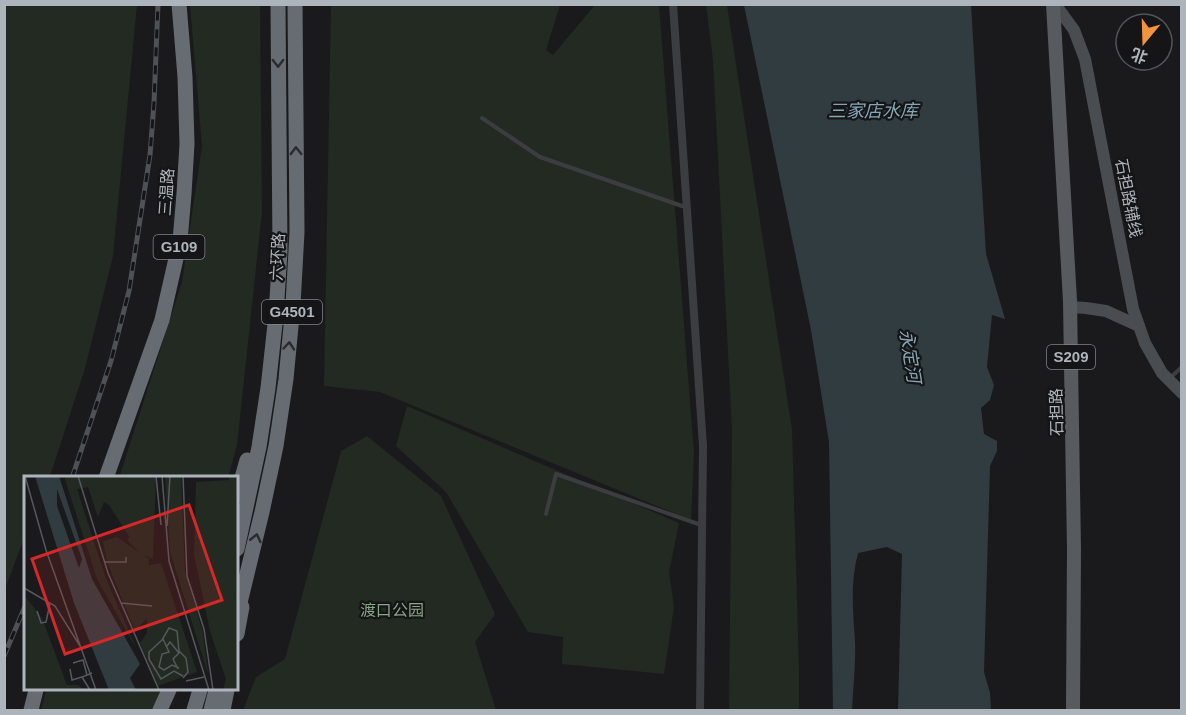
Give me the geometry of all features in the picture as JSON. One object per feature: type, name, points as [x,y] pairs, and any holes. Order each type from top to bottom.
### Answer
[{"type":"highway","name":"三温路","points":[[107,476],[162,320],[180,241],[187,144],[185,77],[179,4]]},
{"type":"highway","name":"六环路","points":[[238,544],[259,447],[276,315],[280,251],[278,4]]},
{"type":"highway","name":"六环路","points":[[238,611],[276,446],[292,305],[297,232],[295,4]]},
{"type":"highway","points":[[238,492],[268,388]]},
{"type":"highway","points":[[238,629],[250,567]]},
{"type":"highway","points":[[31,711],[36,691]]},
{"type":"highway","points":[[160,711],[169,691]]},
{"type":"highway","points":[[194,711],[200,691]]},
{"type":"highway","points":[[211,711],[216,691]]},
{"type":"highway","points":[[223,711],[226,691]]},
{"type":"main road","name":"石担路","points":[[1054,4],[1070,308],[1074,550],[1073,711]]},
{"type":"main road","name":"石担路辅线","points":[[1054,4],[1074,30],[1085,59],[1139,326],[1145,343],[1162,373],[1182,393]]},
{"type":"main road","points":[[1070,308],[1106,311],[1139,326]]},
{"type":"street","points":[[673,4],[703,446],[700,711]]},
{"type":"lane","points":[[482,118],[540,157],[686,207]]},
{"type":"lane","points":[[1169,380],[1182,367]]},
{"type":"lane","points":[[546,514],[556,474],[702,525]]},
{"type":"green space","points":[[5,4],[137,5],[113,256],[85,368],[50,476],[24,476],[24,539],[5,589]]},
{"type":"green space","points":[[190,5],[260,5],[262,212],[237,445],[229,476],[120,476],[182,282],[202,146]]},
{"type":"green space","points":[[331,5],[560,5],[546,50],[553,55],[595,5],[659,5],[694,453],[691,520],[380,392],[324,386]]},
{"type":"green space","points":[[706,5],[727,5],[792,430],[799,710],[729,710],[732,430],[713,60]]},
{"type":"green space","points":[[407,406],[679,523],[669,572],[674,607],[664,674],[562,664],[563,637],[528,632],[446,492],[396,446]]},
{"type":"green space","name":"渡口公园","points":[[367,436],[441,496],[495,614],[475,642],[496,710],[243,710],[256,677],[285,659],[341,451]]},
{"type":"green space","points":[[46,691],[171,691],[165,710],[41,710]]},
{"type":"water","name":"三家店水库","points":[[744,5],[971,5],[986,254],[1005,319],[992,315],[987,367],[994,385],[990,400],[981,408],[984,434],[997,441],[997,451],[990,466],[984,672],[990,693],[991,710],[898,710],[902,554],[887,547],[858,553],[853,586],[855,667],[852,710],[833,710],[829,442],[811,330]]},
{"type":"railway","points":[[73,476],[111,361],[129,291],[150,155],[158,4]]},
{"type":"railway","points":[[4,656],[24,609]]},
{"type":"water label","name":"永定河","points":[[910,356]]}]
